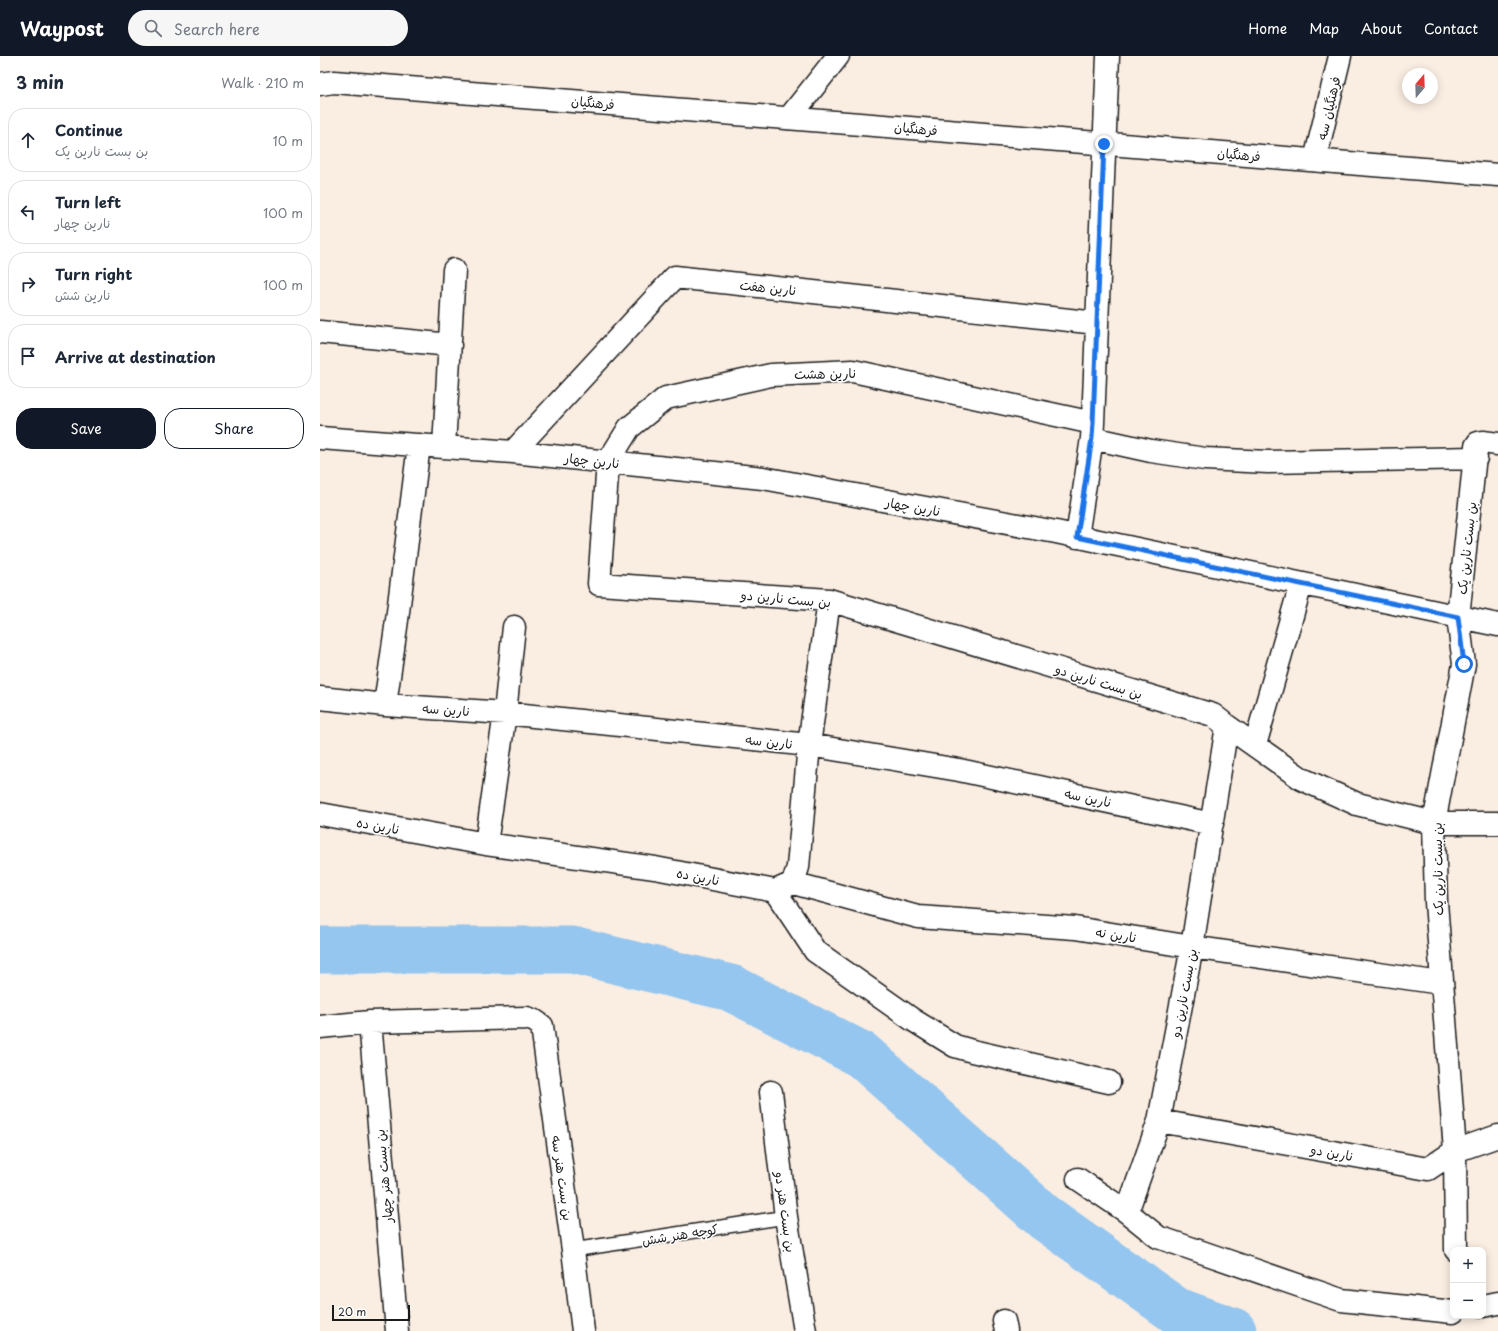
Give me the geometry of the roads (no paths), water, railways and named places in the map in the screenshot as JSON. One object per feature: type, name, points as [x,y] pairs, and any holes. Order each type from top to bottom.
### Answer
[{"type":"street","points":[[789,118],[838,56]]},
{"type":"street","points":[[1077,537],[1093,430],[1108,56]]},
{"type":"street","name":"فرهنگیان سه","points":[[1315,160],[1340,56]]},
{"type":"street","name":"فرهنگیان","points":[[325,79],[1104,144],[1498,175]]},
{"type":"street","points":[[444,447],[454,270]]},
{"type":"street","name":"نارین هفت","points":[[513,452],[675,277],[1097,322]]},
{"type":"street","points":[[320,332],[450,345]]},
{"type":"street","name":"نارین هشت","points":[[608,462],[629,428],[666,398],[771,375],[853,371],[1093,430],[1151,451],[1205,459],[1268,462],[1484,448]]},
{"type":"street","name":"نارین چهار","points":[[320,438],[513,452],[763,478],[1077,537],[1498,625]]},
{"type":"street","points":[[385,705],[419,445]]},
{"type":"street","name":"بن بست نارین یک","points":[[1456,1247],[1455,1151],[1441,982],[1436,902],[1434,823],[1464,664],[1458,617],[1484,448]]},
{"type":"street","name":"بن بست نارین دو","points":[[608,462],[599,584],[829,600],[1213,715],[1227,726],[1192,947],[1159,1121],[1127,1212]]},
{"type":"street","points":[[1255,745],[1301,584]]},
{"type":"street","points":[[829,600],[809,745],[798,867],[784,887],[815,950],[913,1020],[955,1046],[1109,1082]]},
{"type":"street","points":[[486,844],[505,713],[514,628]]},
{"type":"street","name":"نارین سه","points":[[320,698],[385,705],[505,713],[809,745],[959,770],[1212,824]]},
{"type":"street","points":[[1227,726],[1302,779],[1358,804],[1434,823],[1498,822]]},
{"type":"street","name":"نارین ده","points":[[320,814],[486,844],[784,887]]},
{"type":"street","name":"نارین نه","points":[[784,887],[918,917],[1075,928],[1192,947],[1441,982]]},
{"type":"street","name":"بن بست هنر سه","points":[[370,1022],[527,1018],[542,1026],[583,1331]]},
{"type":"street","points":[[320,1027],[370,1022]]},
{"type":"street","name":"بن بست هنر چهار","points":[[370,1022],[397,1331]]},
{"type":"street","name":"بن بست هنر دو","points":[[771,1092],[786,1218],[805,1331]]},
{"type":"street","name":"نارین دو","points":[[1159,1121],[1428,1169],[1455,1151],[1498,1136]]},
{"type":"street","points":[[1078,1179],[1127,1212],[1158,1237],[1341,1300],[1450,1312]]},
{"type":"street","points":[[1486,1305],[1498,1303]]},
{"type":"lane","name":"کوچه هنر شش","points":[[573,1250],[786,1218]]},
{"type":"waterway","points":[[320,950],[572,950],[731,988],[862,1055],[1044,1217],[1175,1310],[1233,1331]]}]
